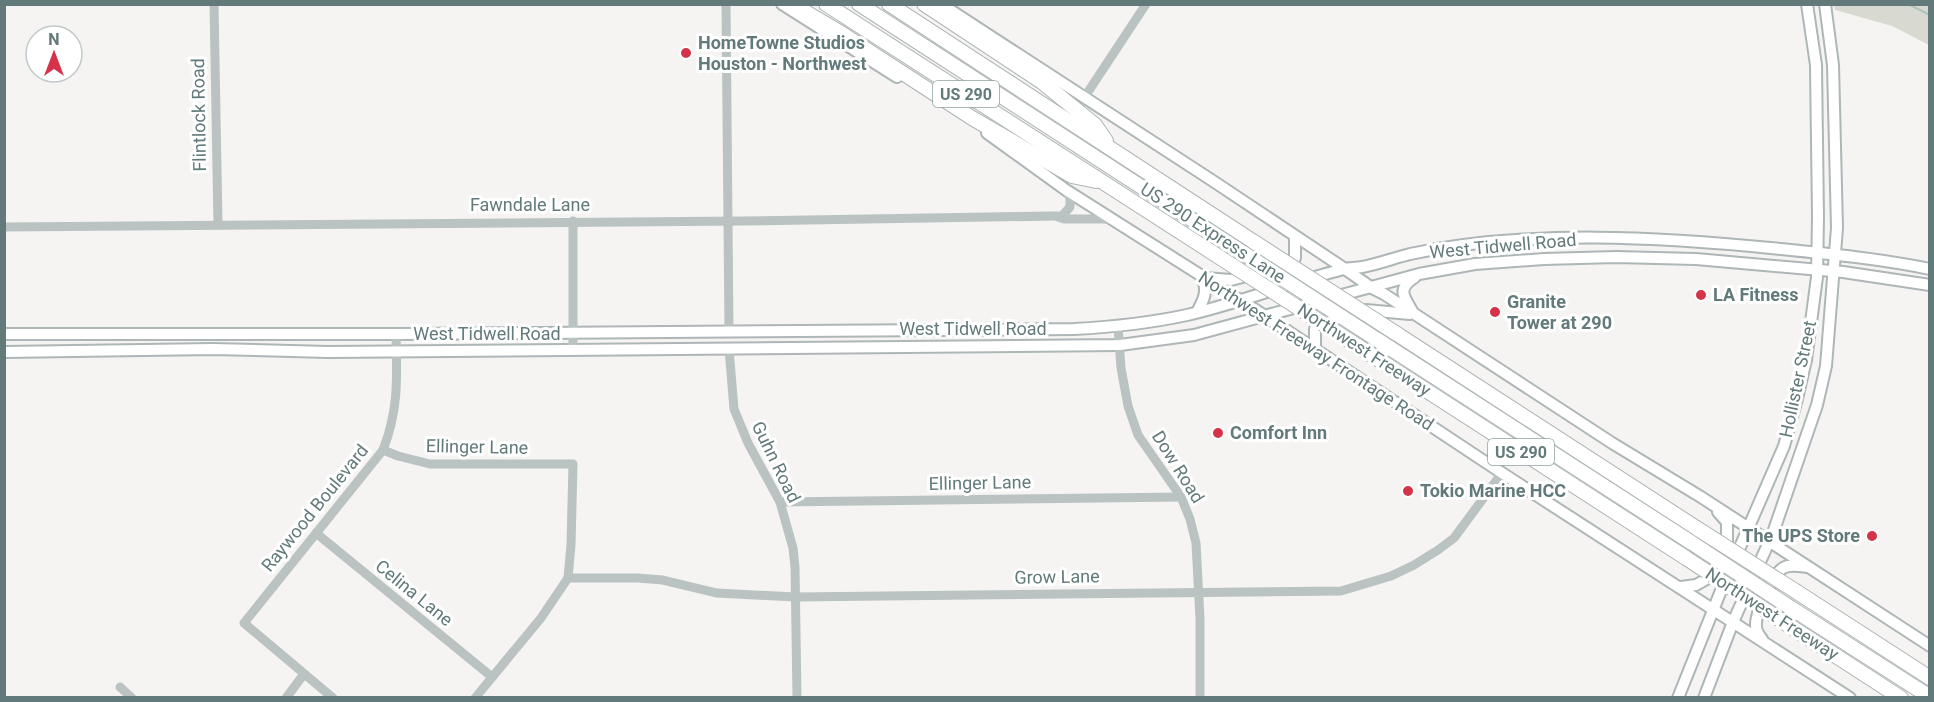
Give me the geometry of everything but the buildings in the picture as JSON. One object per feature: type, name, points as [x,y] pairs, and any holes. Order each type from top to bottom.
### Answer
[{"type":"highway","points":[[792,4],[972,118],[1072,176],[1106,184]]},
{"type":"highway","name":"Northwest Freeway","points":[[826,4],[1901,698]]},
{"type":"highway","name":"US 290 Express Lane","points":[[859,4],[1929,697]]},
{"type":"highway","name":"Northwest Freeway","points":[[889,4],[1929,678]]},
{"type":"highway","points":[[924,4],[1042,82],[1095,124],[1111,148]]},
{"type":"main road","name":"Northwest Freeway Frontage Road","points":[[782,4],[981,129],[1110,219],[1265,316],[1502,473],[1850,698]]},
{"type":"main road","points":[[941,4],[1213,181],[1372,288],[1463,344],[1612,443],[1929,645]]},
{"type":"main road","name":"Hollister Street","points":[[1678,698],[1784,446],[1797,399],[1813,318],[1817,270],[1816,65],[1807,4]]},
{"type":"main road","name":"Hollister Street","points":[[1704,698],[1733,622],[1770,542],[1817,405],[1826,366],[1837,228],[1833,65],[1826,4]]},
{"type":"main road","points":[[1811,31],[1829,30]]},
{"type":"main road","points":[[1202,278],[1231,280],[1287,265],[1295,258],[1295,237]]},
{"type":"main road","name":"West Tidwell Road","points":[[4,334],[483,334],[1119,326],[1197,312],[1345,268],[1411,254],[1473,244],[1542,239],[1617,238],[1725,243],[1836,255],[1929,269]]},
{"type":"main road","points":[[1473,244],[1475,264]]},
{"type":"main road","name":"West Tidwell Road","points":[[4,352],[483,351],[1120,345],[1194,335],[1419,274],[1475,264],[1544,259],[1659,257],[1817,270],[1929,285]]},
{"type":"main road","points":[[1413,314],[1403,296],[1403,291],[1406,283],[1419,274]]},
{"type":"main road","points":[[1197,312],[1204,299],[1206,285],[1202,278]]},
{"type":"main road","points":[[1315,350],[1315,329],[1323,321],[1373,310],[1413,314]]},
{"type":"main road","points":[[992,329],[992,346]]},
{"type":"main road","points":[[859,330],[859,348]]},
{"type":"main road","points":[[62,333],[66,351]]},
{"type":"main road","points":[[173,333],[173,350]]},
{"type":"main road","points":[[283,351],[284,333]]},
{"type":"main road","points":[[483,334],[483,351]]},
{"type":"main road","points":[[1681,587],[1696,585],[1712,576],[1727,541],[1727,522],[1714,506]]},
{"type":"main road","points":[[1766,643],[1756,631],[1755,624],[1776,573],[1790,565],[1807,567]]},
{"type":"street","name":"Flintlock Road","points":[[214,4],[218,224]]},
{"type":"street","points":[[726,4],[729,332]]},
{"type":"street","points":[[1084,98],[1146,4]]},
{"type":"street","points":[[1056,216],[1062,216],[1070,207],[1070,198],[1066,190]]},
{"type":"street","name":"Fawndale Lane","points":[[4,227],[1056,216],[1064,219],[1110,219]]},
{"type":"street","points":[[573,221],[573,350]]},
{"type":"street","name":"Dow Road","points":[[1119,326],[1128,406],[1138,435],[1165,471],[1180,497],[1190,519],[1196,543],[1200,698]]},
{"type":"street","name":"Raywood Boulevard","points":[[304,674],[244,623],[383,450],[396,405],[396,334]]},
{"type":"street","name":"Guhn Road","points":[[729,349],[734,409],[741,429],[780,502],[793,548],[797,698]]},
{"type":"street","name":"Ellinger Lane","points":[[383,450],[430,464],[573,464],[568,578]]},
{"type":"street","name":"Grow Lane","points":[[568,578],[663,580],[717,593],[795,597],[1341,591],[1391,576],[1414,565],[1454,538],[1502,473]]},
{"type":"street","name":"Ellinger Lane","points":[[780,502],[1180,497]]},
{"type":"street","name":"Celina Lane","points":[[316,533],[492,677]]},
{"type":"street","points":[[475,698],[541,618],[568,578]]},
{"type":"street","points":[[286,698],[304,674],[333,698]]},
{"type":"street","points":[[120,687],[132,698]]},
{"type":"shaded area","points":[[1834,5],[1929,5],[1929,45],[1892,26],[1835,10]]},
{"type":"waterway","points":[[1908,4],[1930,15]]},
{"type":"place","name":"HomeTowne Studios Houston - Northwest","points":[[686,53]]},
{"type":"place","name":"LA Fitness","points":[[1701,295]]},
{"type":"place","name":"Granite Tower at 290","points":[[1495,312]]},
{"type":"place","name":"Comfort Inn","points":[[1218,433]]},
{"type":"place","name":"Tokio Marine HCC","points":[[1408,491]]},
{"type":"place","name":"The UPS Store","points":[[1872,536]]}]
